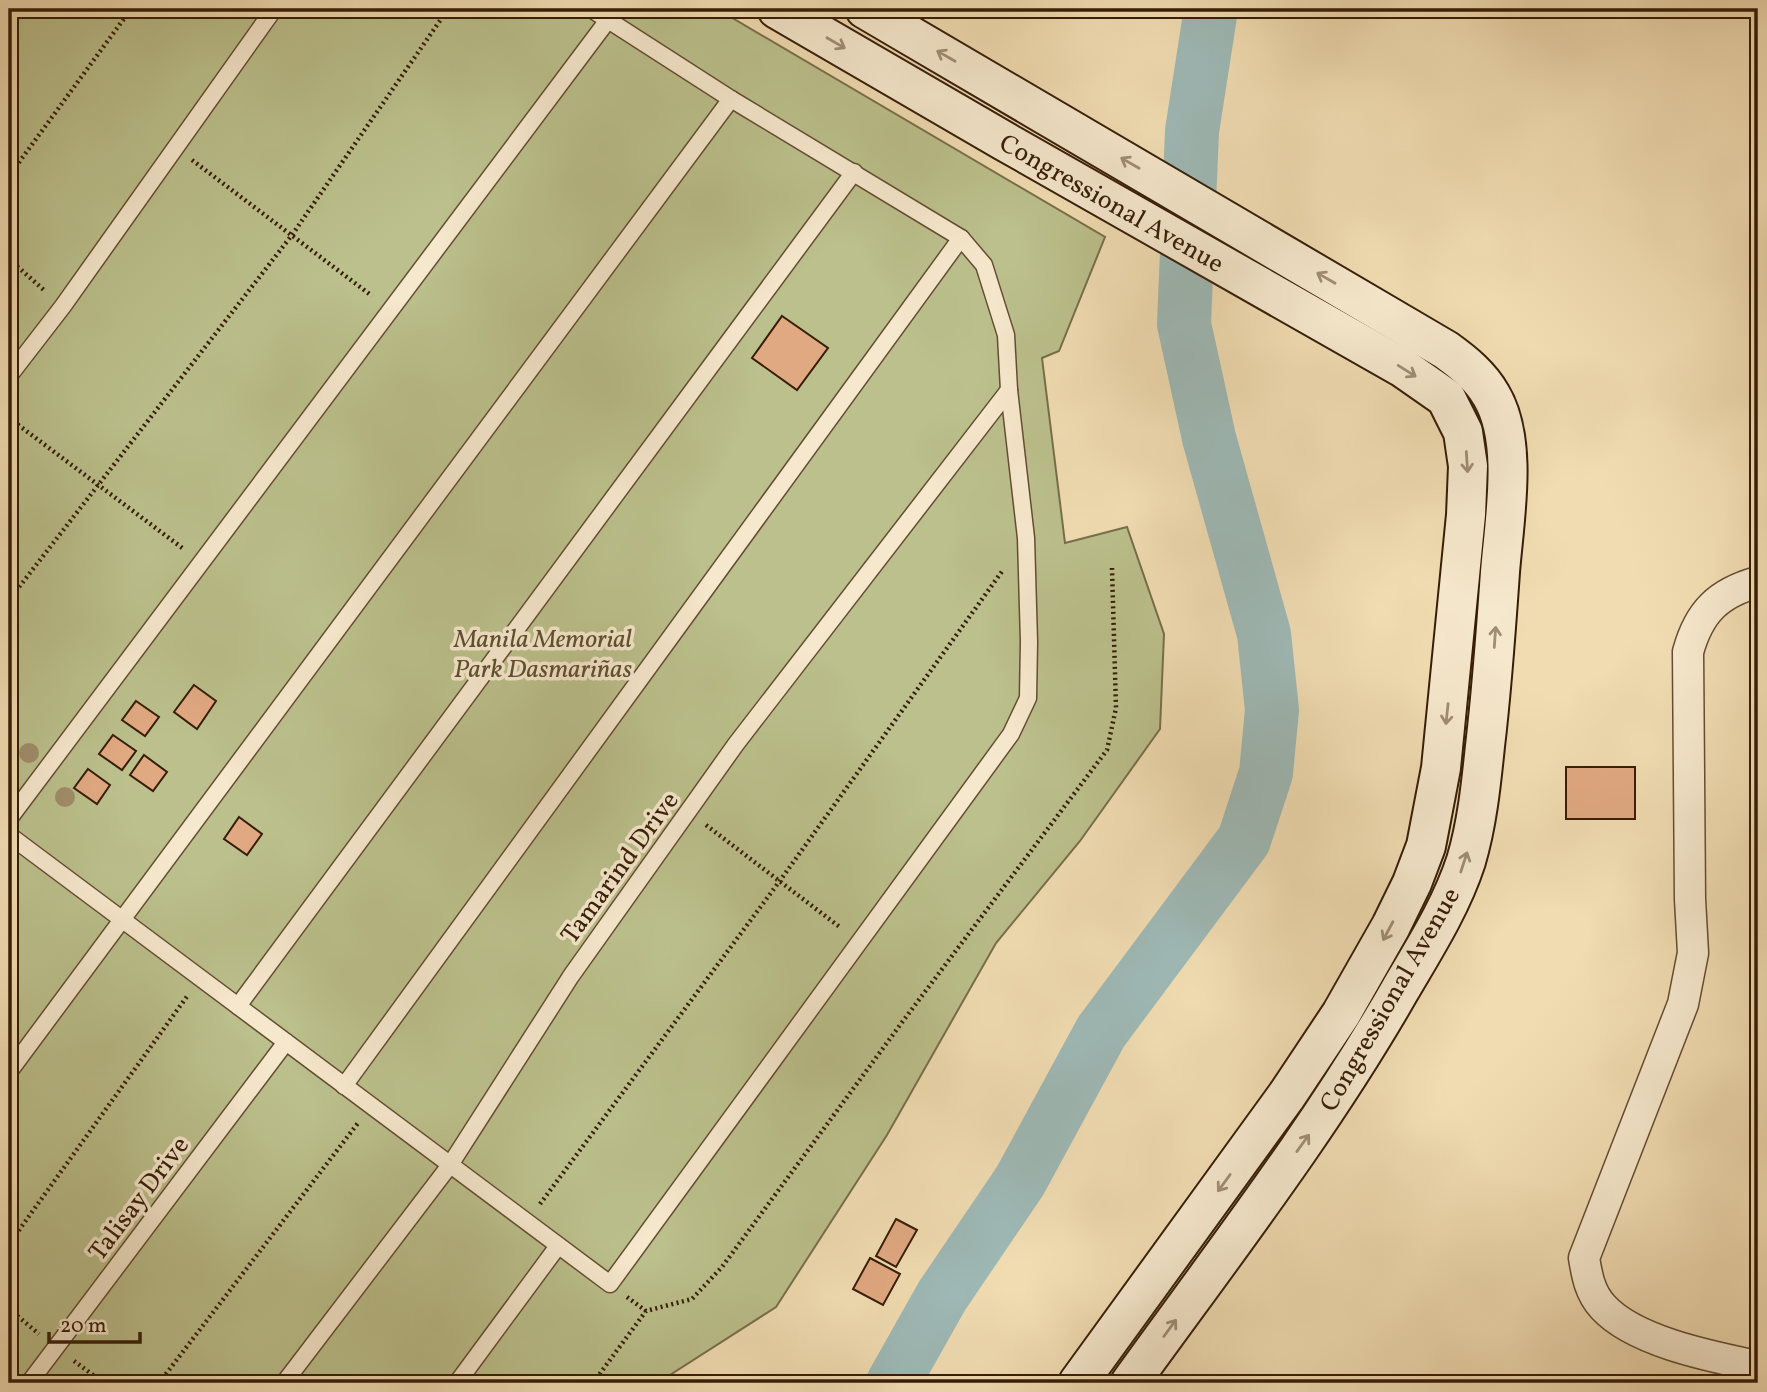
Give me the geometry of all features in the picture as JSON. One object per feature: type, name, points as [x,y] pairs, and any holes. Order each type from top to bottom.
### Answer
[{"type":"main road","name":"Congressional Avenue","points":[[777,9],[971,123],[1403,368],[1446,398],[1463,432],[1468,466],[1467,491],[1441,768],[1426,846],[1412,883],[1341,1014],[1287,1095],[1078,1383]]},
{"type":"main road","name":"Congressional Avenue","points":[[865,9],[1446,350],[1466,365],[1490,392],[1504,428],[1506,489],[1490,704],[1475,826],[1450,901],[1435,931],[1320,1119],[1130,1383]]},
{"type":"main road","points":[[971,123],[1011,94]]},
{"type":"main road","points":[[1446,350],[1446,398],[1490,392]]},
{"type":"street","points":[[1758,582],[1736,588],[1707,610],[1694,630],[1688,652],[1689,899],[1693,953],[1683,1004],[1584,1258],[1587,1282],[1603,1307],[1635,1331],[1714,1357],[1758,1364]]},
{"type":"lane","points":[[9,376],[63,306],[274,9]]},
{"type":"lane","points":[[9,835],[610,1284],[1011,734],[1028,698],[1026,538],[1009,390],[1006,335],[984,265],[961,238],[731,99],[591,9]]},
{"type":"lane","points":[[9,819],[608,19]]},
{"type":"lane","points":[[9,1072],[731,99]]},
{"type":"lane","points":[[238,1006],[854,172]]},
{"type":"lane","points":[[344,1086],[961,238]]},
{"type":"lane","name":"Tamarind Drive","points":[[284,1383],[450,1165],[571,976],[736,744],[1009,390]]},
{"type":"lane","name":"Talisay Drive","points":[[29,1383],[286,1042]]},
{"type":"lane","points":[[457,1383],[558,1246]]},
{"type":"path","points":[[9,176],[131,9]]},
{"type":"path","points":[[9,600],[292,235],[448,9]]},
{"type":"path","points":[[175,147],[390,310]]},
{"type":"path","points":[[9,259],[63,306]]},
{"type":"path","points":[[9,418],[201,562]]},
{"type":"path","points":[[527,1222],[779,882],[1026,538]]},
{"type":"path","points":[[593,1383],[646,1311],[692,1299],[722,1268],[1107,750],[1116,708],[1112,568]]},
{"type":"path","points":[[688,812],[859,942]]},
{"type":"path","points":[[9,1244],[200,978]]},
{"type":"path","points":[[159,1383],[371,1106]]},
{"type":"path","points":[[9,1309],[104,1383]]},
{"type":"green space","name":"Manila Memorial Park Dasmariñas","points":[[9,9],[717,9],[1105,237],[1059,351],[1042,358],[1065,543],[1127,527],[1164,634],[1160,729],[1080,841],[996,943],[887,1135],[776,1307],[670,1375],[663,1383],[9,1383]]},
{"type":"building","points":[[782,316],[828,348],[797,390],[752,358]]},
{"type":"building","points":[[194,685],[216,701],[197,729],[174,712]]},
{"type":"building","points":[[136,701],[159,717],[145,736],[122,720]]},
{"type":"building","points":[[113,735],[136,751],[122,770],[99,754]]},
{"type":"building","points":[[144,755],[167,772],[153,791],[130,775]]},
{"type":"building","points":[[1566,767],[1635,767],[1635,819],[1566,819]]},
{"type":"building","points":[[88,769],[110,785],[97,804],[74,788]]},
{"type":"building","points":[[239,817],[262,834],[247,855],[224,839]]},
{"type":"building","points":[[896,1219],[917,1230],[896,1267],[876,1256]]},
{"type":"building","points":[[870,1258],[900,1274],[883,1305],[853,1289]]},
{"type":"waterway","points":[[893,1383],[942,1296],[1020,1181],[1101,1032],[1244,840],[1266,773],[1272,710],[1264,634],[1209,438],[1184,324],[1192,131],[1211,9]]}]
